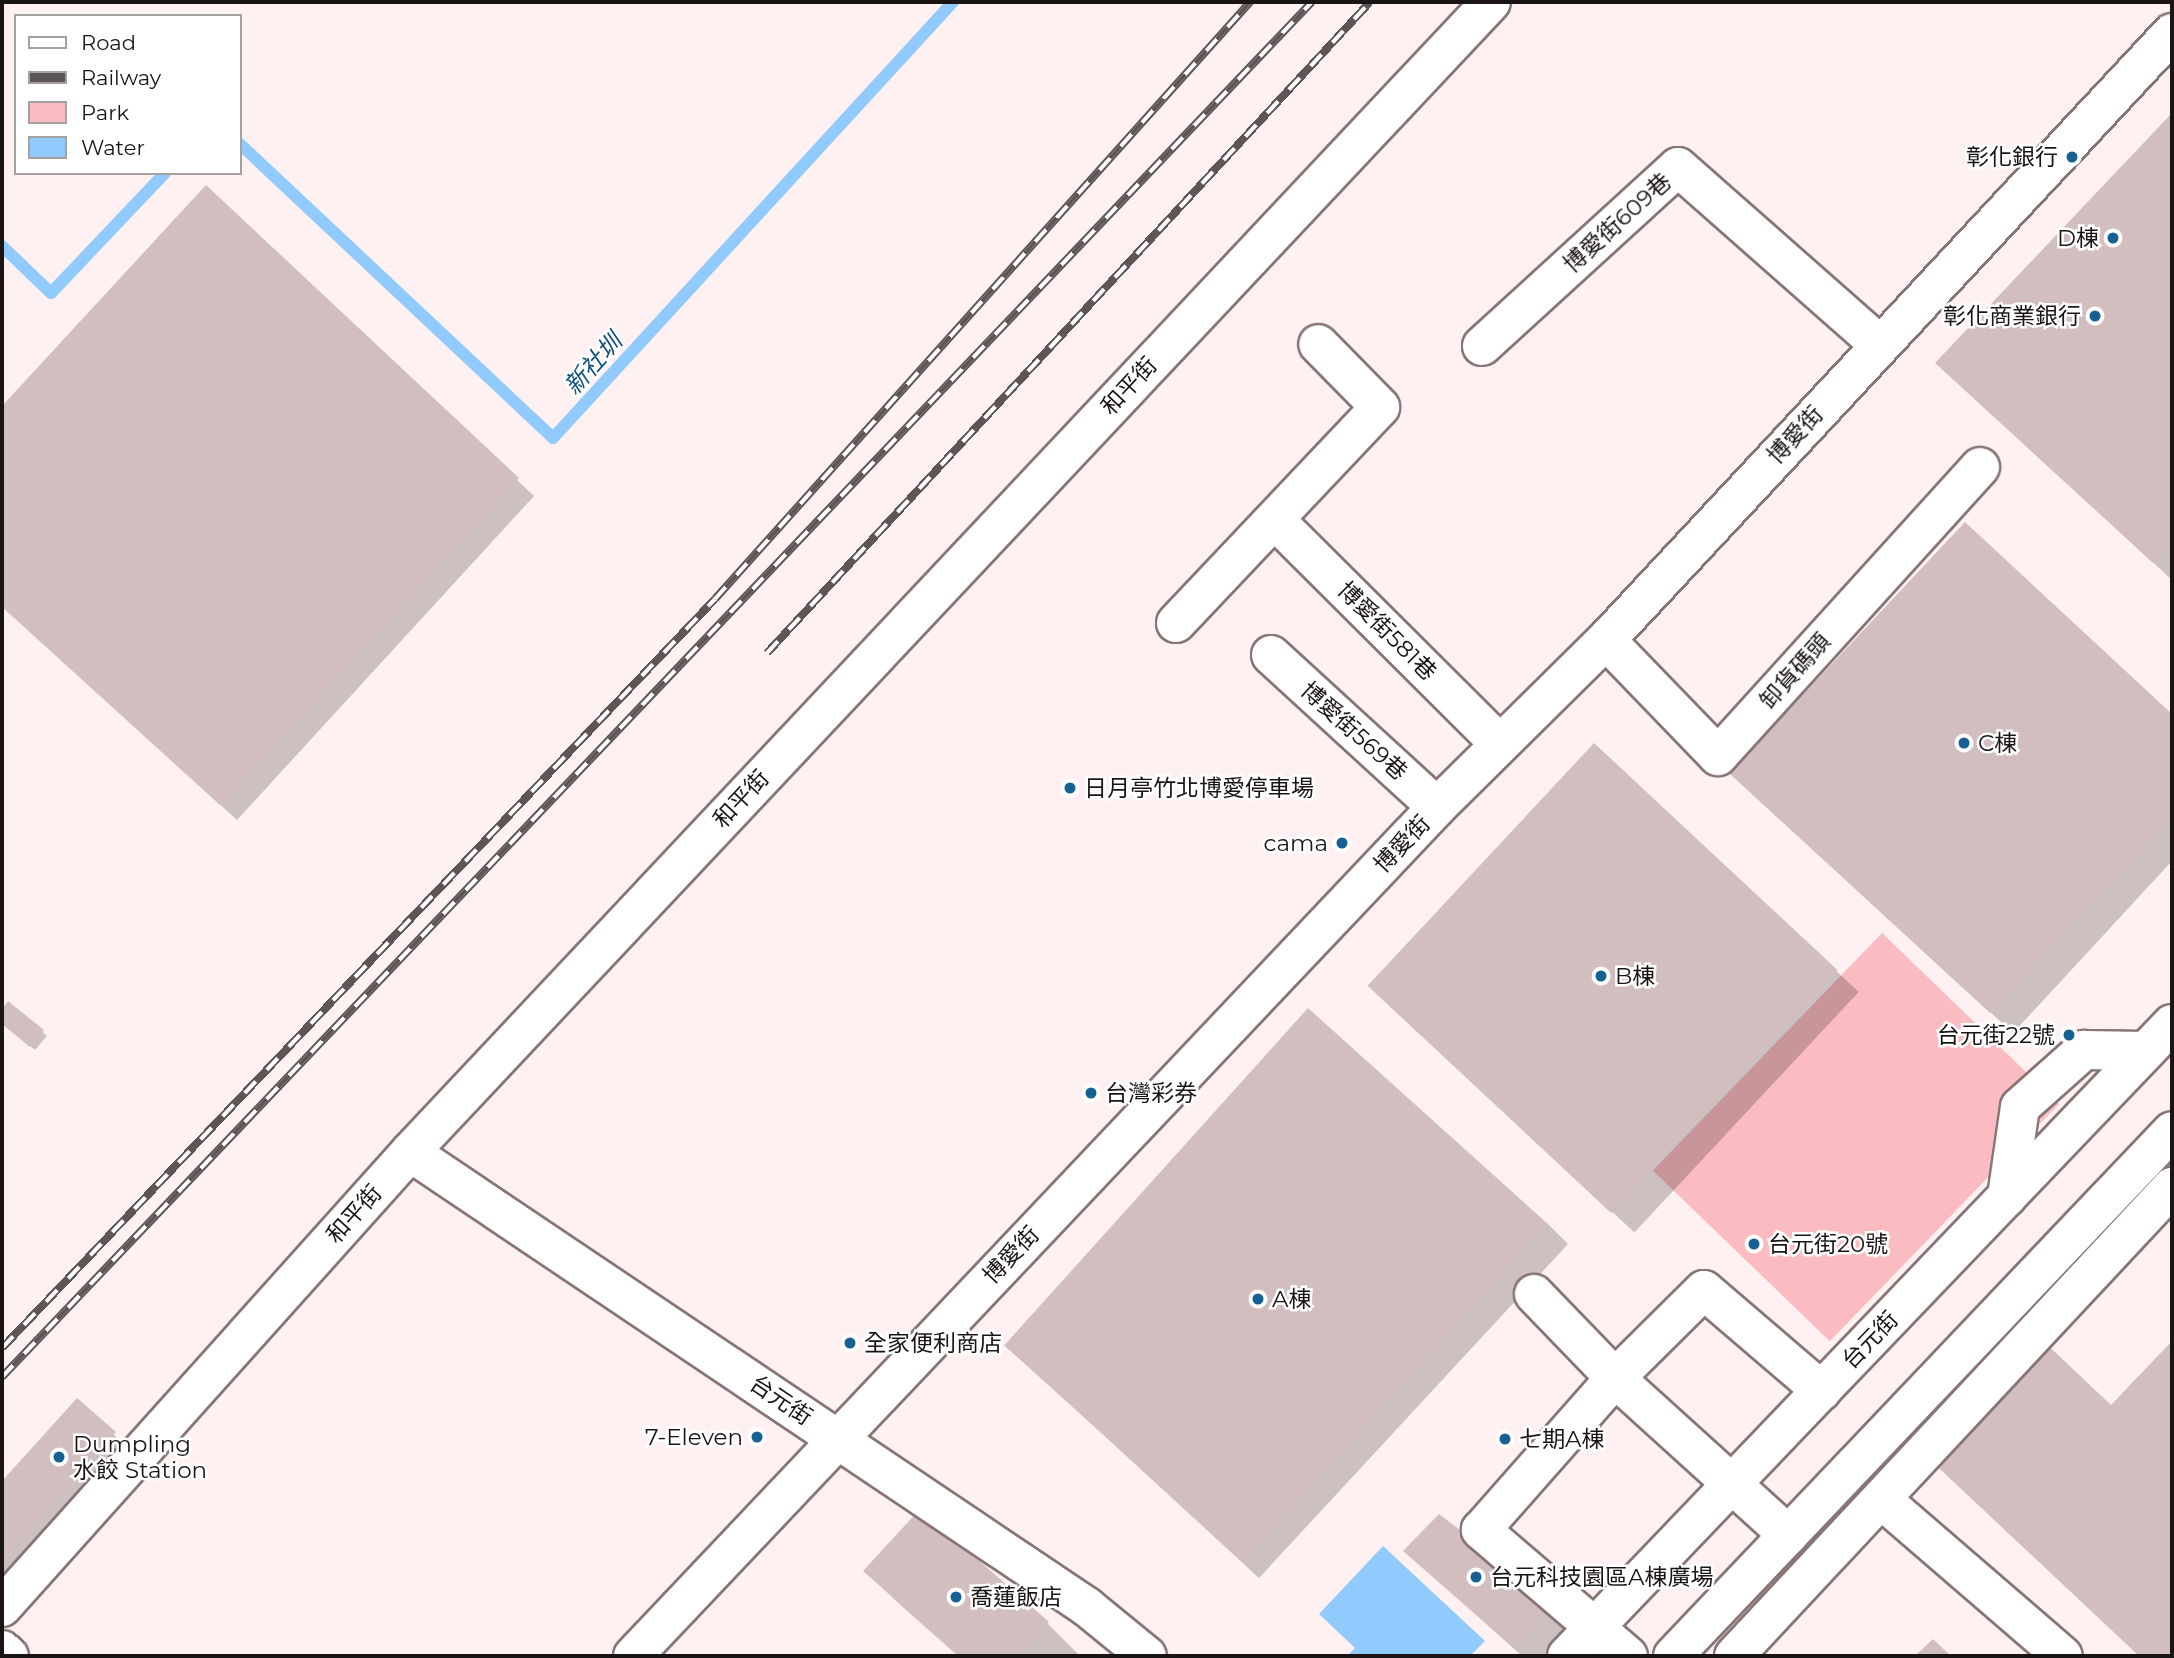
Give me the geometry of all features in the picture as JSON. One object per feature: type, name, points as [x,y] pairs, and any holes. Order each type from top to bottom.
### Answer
[{"type":"street","name":"和平街","points":[[2,1607],[410,1152],[1491,2]]},
{"type":"street","name":"博愛街","points":[[633,1656],[837,1437],[1437,807],[1606,640],[1879,344],[2172,33]]},
{"type":"street","name":"博愛街609巷","points":[[1482,346],[1678,167],[1879,344]]},
{"type":"street","points":[[1177,623],[1380,407],[1318,344]]},
{"type":"street","name":"卸貨碼頭","points":[[1606,640],[1718,756],[1980,467]]},
{"type":"street","name":"博愛街581巷","points":[[1275,520],[1499,743]]},
{"type":"street","name":"博愛街569巷","points":[[1270,655],[1437,807]]},
{"type":"street","name":"台元街","points":[[1567,1656],[2172,1024]]},
{"type":"street","points":[[2007,1197],[2020,1107],[2084,1049],[2146,1051]]},
{"type":"street","points":[[1673,1656],[2172,1131]]},
{"type":"street","name":"台元街","points":[[410,1152],[1087,1607],[1147,1656]]},
{"type":"street","points":[[1734,1656],[2172,1187]]},
{"type":"street","points":[[1628,1656],[1481,1530],[1615,1378],[1704,1290],[1822,1391]]},
{"type":"street","points":[[1534,1294],[1615,1378],[1734,1482],[1788,1535]]},
{"type":"street","points":[[1881,1499],[2063,1656]]},
{"type":"street","points":[[2,1650],[9,1656]]},
{"type":"green space","points":[[1882,933],[2059,1104],[1830,1341],[1653,1170]]},
{"type":"water","points":[[1383,1546],[1485,1641],[1470,1656],[1347,1656],[1355,1648],[1319,1614]]},
{"type":"building","name":"D棟","points":[[2172,113],[2172,539],[2152,562],[1935,363]]},
{"type":"building","points":[[206,185],[519,478],[220,805],[2,607],[2,406]]},
{"type":"building","name":"C棟","points":[[1965,522],[2172,714],[2172,817],[1990,1013],[1729,773]]},
{"type":"building","name":"B棟","points":[[1594,743],[1838,970],[1611,1213],[1368,986]]},
{"type":"building","points":[[8,1001],[44,1030],[30,1047],[2,1024],[2,1009]]},
{"type":"building","name":"A棟","points":[[1308,1008],[1547,1223],[1244,1561],[1004,1345]]},
{"type":"building","points":[[2039,1337],[2111,1405],[2172,1341],[2172,1656],[2139,1656],[1926,1456]]},
{"type":"building","name":"Dumpling 水餃 Station","points":[[77,1398],[116,1432],[2,1560],[2,1481]]},
{"type":"building","name":"喬蓮飯店","points":[[920,1509],[1049,1622],[1019,1656],[959,1656],[863,1571]]},
{"type":"building","name":"台元科技園區A棟廣場","points":[[1439,1514],[1554,1602],[1514,1648],[1403,1551]]},
{"type":"building","points":[[1933,1639],[1951,1656],[1915,1656]]},
{"type":"waterway","name":"新社圳","points":[[242,146],[553,438],[953,2]]},
{"type":"waterway","name":"新社圳","points":[[2,246],[51,293],[163,175]]},
{"type":"railway","points":[[2,1348],[715,599],[1250,2]]},
{"type":"railway","points":[[2,1377],[1312,2]]},
{"type":"railway","points":[[767,653],[1370,2]]},
{"type":"place","name":"彰化銀行","points":[[2072,157]]},
{"type":"place","name":"D棟","points":[[2113,238]]},
{"type":"place","name":"彰化商業銀行","points":[[2095,316]]},
{"type":"place","name":"C棟","points":[[1964,743]]},
{"type":"place","name":"日月亭竹北博愛停車場","points":[[1070,788]]},
{"type":"place","name":"cama","points":[[1342,843]]},
{"type":"place","name":"B棟","points":[[1601,976]]},
{"type":"place","name":"台元街22號","points":[[2069,1035]]},
{"type":"place","name":"台灣彩券","points":[[1091,1093]]},
{"type":"place","name":"台元街20號","points":[[1754,1244]]},
{"type":"place","name":"A棟","points":[[1258,1299]]},
{"type":"place","name":"全家便利商店","points":[[850,1343]]},
{"type":"place","name":"7-Eleven","points":[[757,1437]]},
{"type":"place","name":"七期A棟","points":[[1505,1439]]},
{"type":"place","name":"Dumpling 水餃 Station","points":[[59,1457]]},
{"type":"place","name":"台元科技園區A棟廣場","points":[[1476,1577]]},
{"type":"place","name":"喬蓮飯店","points":[[956,1597]]}]
